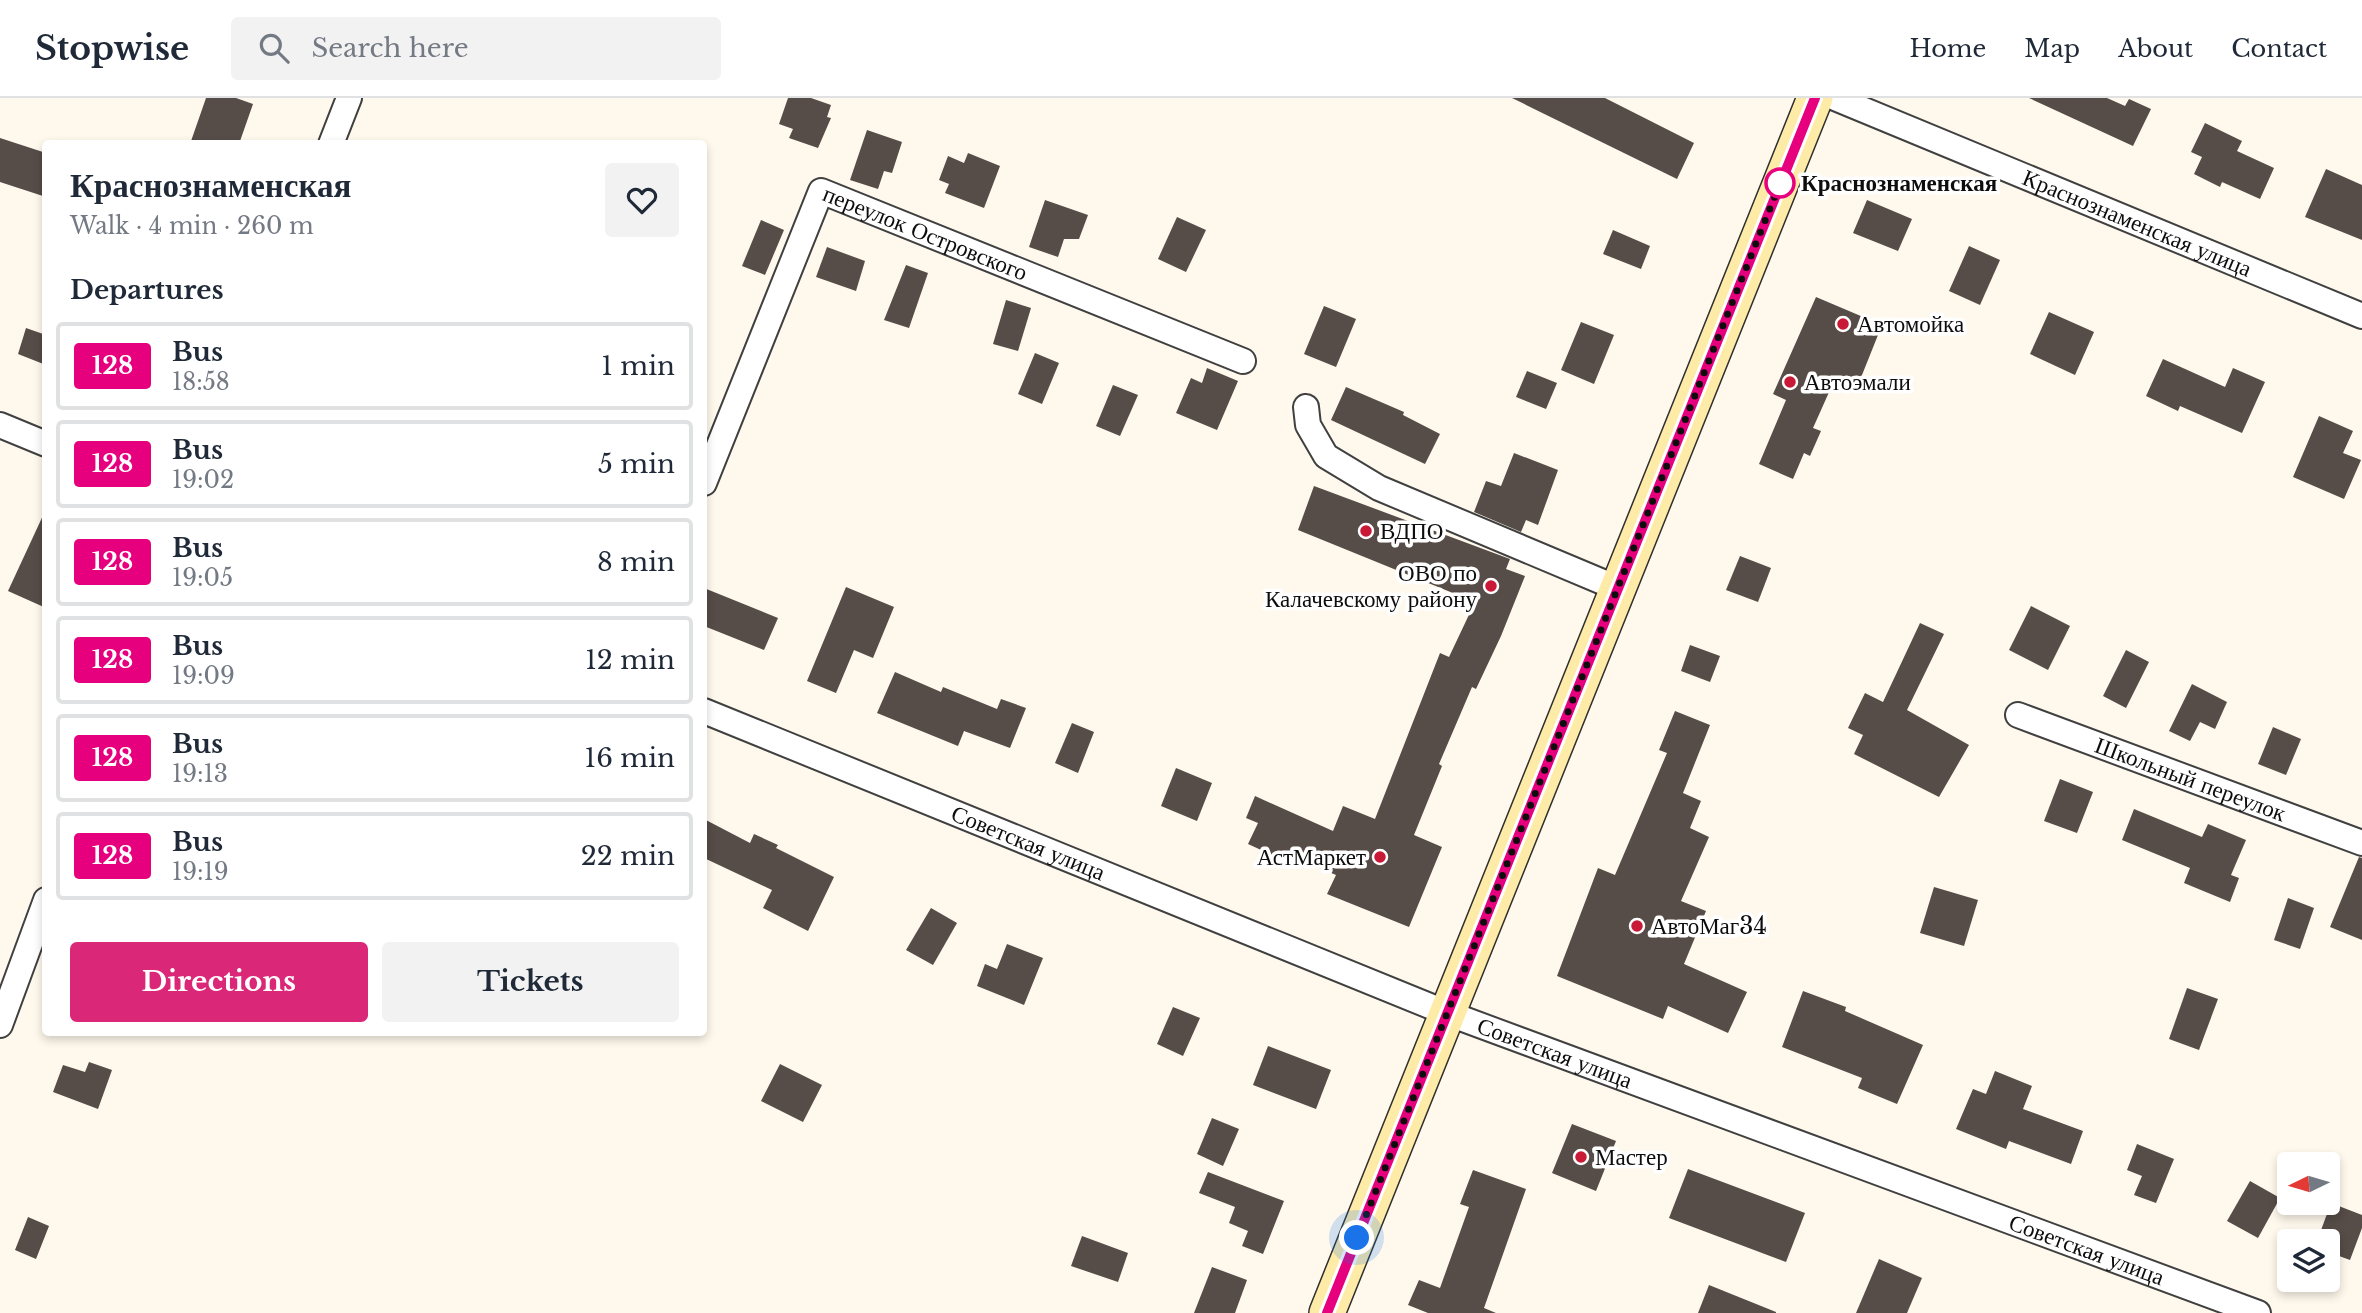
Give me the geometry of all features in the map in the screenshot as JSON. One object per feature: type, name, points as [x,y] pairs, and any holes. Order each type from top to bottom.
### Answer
[{"type":"main road","points":[[1327,1313],[1815,98]]},
{"type":"street","points":[[333,140],[349,98]]},
{"type":"street","name":"Краснознаменская улица","points":[[1835,98],[2362,316]]},
{"type":"street","name":"переулок Островского","points":[[707,476],[821,191],[1243,361]]},
{"type":"street","points":[[1306,407],[1308,425],[1326,456],[1379,488],[1617,589]]},
{"type":"street","points":[[0,425],[42,442]]},
{"type":"street","name":"Советская улица","points":[[707,712],[1447,1013],[2258,1313]]},
{"type":"street","name":"Школьный переулок","points":[[2018,715],[2362,842]]},
{"type":"street","points":[[0,1024],[42,911]]},
{"type":"building","points":[[206,98],[236,98],[253,104],[240,140],[191,140]]},
{"type":"building","points":[[788,98],[811,98],[831,105],[827,117],[831,118],[818,148],[789,138],[793,129],[779,124]]},
{"type":"building","points":[[1512,98],[1605,98],[1694,143],[1677,179]]},
{"type":"building","points":[[2029,98],[2107,98],[2125,106],[2129,99],[2151,109],[2133,146]]},
{"type":"building","points":[[2205,123],[2242,141],[2237,151],[2274,168],[2260,199],[2222,182],[2220,187],[2194,174],[2202,157],[2191,152]]},
{"type":"building","points":[[867,130],[902,142],[892,173],[884,171],[878,189],[850,180]]},
{"type":"building","points":[[0,138],[42,152],[42,196],[0,182]]},
{"type":"building","points":[[968,153],[1000,166],[984,208],[945,193],[949,184],[939,180],[948,156],[964,163]]},
{"type":"building","points":[[2326,169],[2362,185],[2362,240],[2305,217]]},
{"type":"building","points":[[1045,200],[1088,215],[1079,239],[1064,239],[1058,257],[1029,247]]},
{"type":"building","points":[[1867,200],[1912,219],[1898,251],[1853,233]]},
{"type":"building","points":[[1177,217],[1206,230],[1186,272],[1158,259]]},
{"type":"building","points":[[761,220],[784,230],[765,275],[742,266]]},
{"type":"building","points":[[1613,230],[1650,246],[1641,269],[1603,254]]},
{"type":"building","points":[[1969,246],[2000,260],[1980,305],[1949,291]]},
{"type":"building","points":[[827,247],[865,261],[856,291],[816,277]]},
{"type":"building","points":[[906,265],[928,273],[909,328],[884,320]]},
{"type":"building","points":[[1816,297],[1882,325],[1856,390],[1834,381],[1813,428],[1821,431],[1810,456],[1804,453],[1793,479],[1759,464],[1786,400],[1773,394]]},
{"type":"building","points":[[1006,300],[1031,308],[1018,351],[993,344]]},
{"type":"building","points":[[1324,306],[1356,319],[1336,367],[1304,354]]},
{"type":"building","points":[[2049,312],[2094,332],[2075,375],[2030,354]]},
{"type":"building","points":[[1581,322],[1614,335],[1594,384],[1561,370]]},
{"type":"building","points":[[26,328],[42,334],[42,363],[18,354]]},
{"type":"building","points":[[1035,353],[1059,363],[1042,404],[1018,394]]},
{"type":"building","points":[[2163,359],[2225,387],[2233,368],[2265,382],[2242,433],[2180,406],[2178,411],[2146,396]]},
{"type":"building","points":[[1207,368],[1238,381],[1217,430],[1176,413],[1191,378],[1202,383]]},
{"type":"building","points":[[1527,371],[1557,383],[1546,409],[1516,397]]},
{"type":"building","points":[[1113,385],[1138,395],[1120,436],[1096,426]]},
{"type":"building","points":[[1346,387],[1404,412],[1403,415],[1440,434],[1425,464],[1331,420]]},
{"type":"building","points":[[2319,416],[2353,431],[2343,453],[2361,460],[2344,499],[2293,477]]},
{"type":"building","points":[[1514,453],[1558,470],[1538,525],[1526,520],[1521,532],[1474,512],[1486,481],[1501,486]]},
{"type":"building","points":[[1314,486],[1510,559],[1506,569],[1525,576],[1501,636],[1476,689],[1472,687],[1439,764],[1442,766],[1414,835],[1442,847],[1409,927],[1327,894],[1336,875],[1284,853],[1281,859],[1248,844],[1258,823],[1246,818],[1255,796],[1333,831],[1343,806],[1375,819],[1440,653],[1449,657],[1475,602],[1298,530]]},
{"type":"building","points":[[42,518],[42,606],[8,591]]},
{"type":"building","points":[[1740,556],[1771,568],[1758,602],[1726,590]]},
{"type":"building","points":[[846,587],[894,607],[873,658],[854,650],[836,693],[807,681]]},
{"type":"building","points":[[707,589],[778,618],[764,650],[707,627]]},
{"type":"building","points":[[2031,606],[2070,626],[2048,670],[2009,650]]},
{"type":"building","points":[[1920,623],[1944,634],[1907,710],[1969,745],[1939,797],[1854,754],[1863,735],[1848,728],[1865,693],[1883,702]]},
{"type":"building","points":[[1690,645],[1720,656],[1710,682],[1681,671]]},
{"type":"building","points":[[2126,650],[2149,662],[2126,708],[2103,696]]},
{"type":"building","points":[[895,672],[941,692],[943,687],[997,709],[1001,699],[1026,708],[1010,748],[964,731],[958,746],[877,713]]},
{"type":"building","points":[[2192,684],[2227,702],[2215,729],[2200,722],[2190,741],[2169,731]]},
{"type":"building","points":[[1675,711],[1710,725],[1683,793],[1701,801],[1690,828],[1709,837],[1681,901],[1706,911],[1684,964],[1747,992],[1728,1033],[1668,1006],[1663,1019],[1557,976],[1598,868],[1615,875],[1667,753],[1659,750]]},
{"type":"building","points":[[1072,723],[1094,732],[1078,773],[1055,763]]},
{"type":"building","points":[[2273,727],[2301,739],[2286,775],[2258,764]]},
{"type":"building","points":[[1176,768],[1212,783],[1197,821],[1161,806]]},
{"type":"building","points":[[2060,779],[2093,792],[2077,833],[2044,821]]},
{"type":"building","points":[[2134,809],[2202,837],[2208,824],[2246,840],[2231,875],[2239,878],[2230,902],[2184,883],[2190,868],[2122,840]]},
{"type":"building","points":[[707,821],[750,843],[754,834],[834,877],[808,931],[763,908],[772,890],[707,859]]},
{"type":"building","points":[[2359,857],[2362,858],[2362,940],[2330,927]]},
{"type":"building","points":[[1934,887],[1978,900],[1964,946],[1920,933]]},
{"type":"building","points":[[2288,898],[2314,908],[2300,949],[2274,940]]},
{"type":"building","points":[[931,908],[957,923],[933,965],[906,950]]},
{"type":"building","points":[[1007,944],[1043,958],[1024,1005],[977,986],[985,964],[997,969]]},
{"type":"building","points":[[2187,988],[2218,999],[2199,1050],[2169,1039]]},
{"type":"building","points":[[1803,991],[1846,1007],[1845,1011],[1923,1045],[1897,1104],[1858,1088],[1862,1078],[1782,1047]]},
{"type":"building","points":[[1173,1007],[1200,1018],[1183,1056],[1157,1044]]},
{"type":"building","points":[[1268,1046],[1331,1070],[1316,1109],[1253,1085]]},
{"type":"building","points":[[89,1062],[112,1070],[98,1109],[53,1092],[63,1065],[85,1072]]},
{"type":"building","points":[[780,1064],[822,1085],[803,1122],[761,1101]]},
{"type":"building","points":[[1995,1071],[2032,1086],[2023,1109],[2083,1131],[2071,1164],[2009,1141],[2006,1149],[1956,1129],[1973,1089],[1986,1094]]},
{"type":"building","points":[[1212,1118],[1239,1129],[1223,1166],[1197,1154]]},
{"type":"building","points":[[1572,1124],[1616,1141],[1596,1191],[1552,1173]]},
{"type":"building","points":[[2137,1144],[2174,1159],[2156,1203],[2134,1195],[2142,1176],[2127,1170]]},
{"type":"building","points":[[1688,1169],[1805,1213],[1786,1262],[1669,1218]]},
{"type":"building","points":[[1473,1170],[1526,1189],[1484,1308],[1496,1313],[1428,1313],[1408,1305],[1419,1280],[1440,1288],[1469,1207],[1460,1204]]},
{"type":"building","points":[[1208,1172],[1284,1201],[1263,1254],[1242,1246],[1248,1231],[1229,1223],[1235,1207],[1199,1193]]},
{"type":"building","points":[[2250,1181],[2277,1196],[2277,1203],[2258,1238],[2227,1221]]},
{"type":"building","points":[[2340,1206],[2362,1215],[2362,1228],[2350,1260],[2340,1256],[2340,1229],[2321,1229],[2327,1215],[2340,1215]]},
{"type":"building","points":[[28,1217],[49,1226],[36,1259],[15,1250]]},
{"type":"building","points":[[1082,1236],[1128,1253],[1118,1282],[1071,1266]]},
{"type":"building","points":[[1879,1259],[1922,1278],[1907,1313],[1856,1313]]},
{"type":"building","points":[[1212,1267],[1247,1280],[1235,1313],[1194,1313]]},
{"type":"building","points":[[1709,1285],[1776,1312],[1776,1313],[1698,1313]]},
{"type":"bus line","name":"128","points":[[1327,1313],[1815,98]]},
{"type":"place","name":"Краснознаменская","points":[[1780,183]]},
{"type":"place","name":"Автомойка","points":[[1843,324]]},
{"type":"place","name":"Автоэмали","points":[[1790,382]]},
{"type":"place","name":"ВДПО","points":[[1366,531]]},
{"type":"place","name":"ОВО по Калачевскому району","points":[[1491,586]]},
{"type":"place","name":"АстМаркет","points":[[1380,857]]},
{"type":"place","name":"АвтоМаг34","points":[[1637,926]]},
{"type":"place","name":"Мастер","points":[[1581,1157]]},
{"type":"route","points":[[1357,1238],[1783,176],[1780,183]]}]
